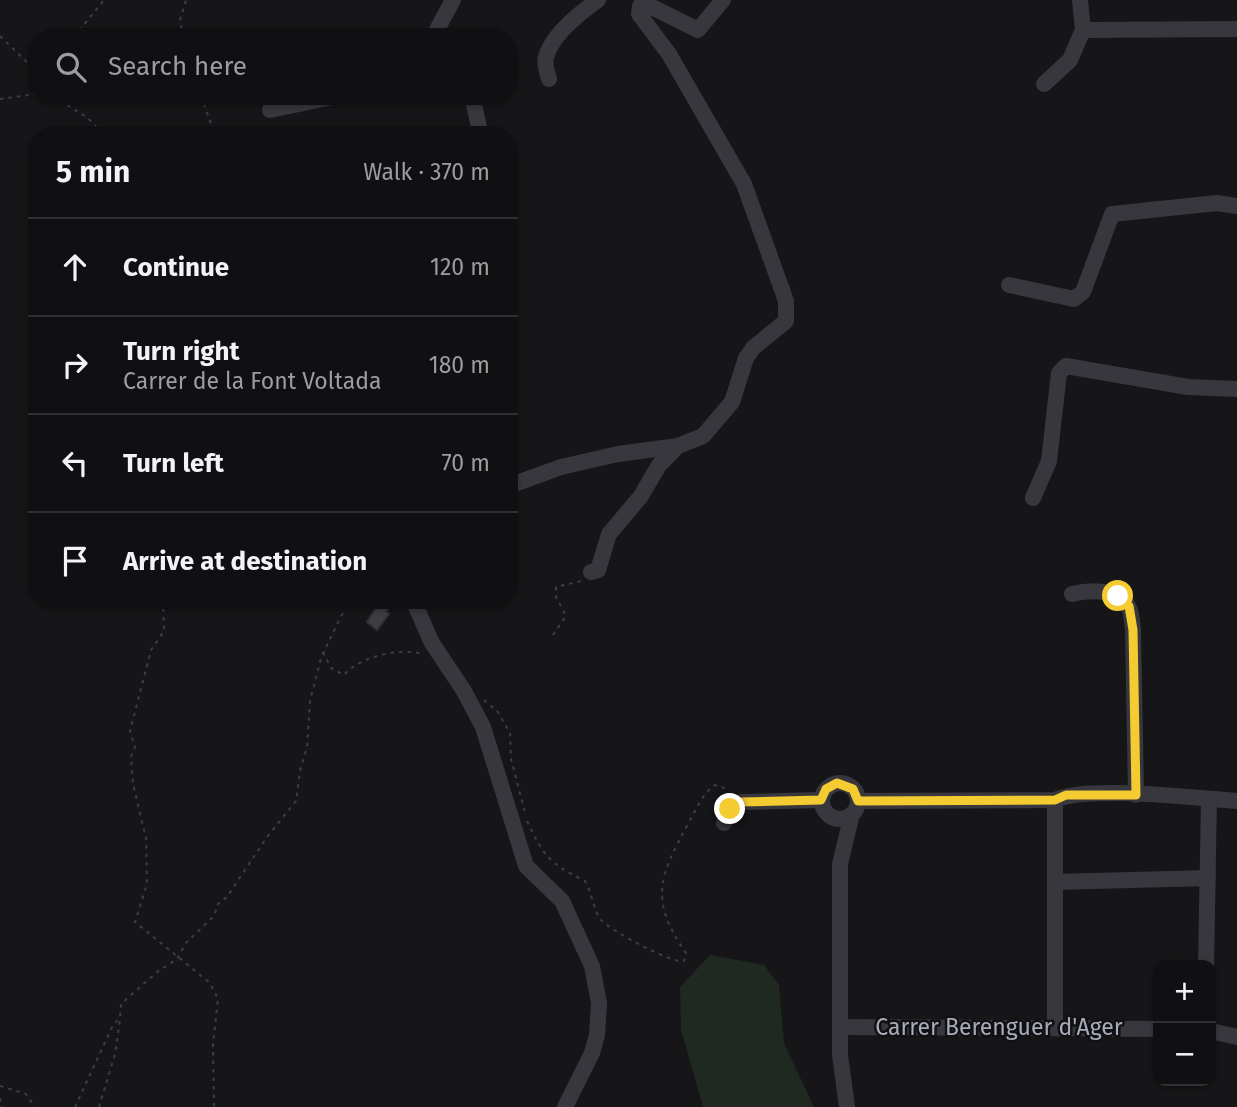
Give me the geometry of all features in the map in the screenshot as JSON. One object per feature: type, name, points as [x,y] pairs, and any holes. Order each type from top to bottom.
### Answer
[{"type":"street","points":[[438,28],[453,0]]},
{"type":"street","points":[[549,79],[545,59],[549,51],[582,12],[598,0]]},
{"type":"street","points":[[518,483],[573,464],[618,454],[678,446],[703,436],[724,414],[738,386],[746,358],[753,348],[786,321],[786,301],[744,184],[670,54],[642,20],[636,2],[646,4],[698,30],[723,0]]},
{"type":"street","points":[[1044,84],[1070,60],[1083,30],[1080,0]]},
{"type":"street","points":[[1083,30],[1237,29]]},
{"type":"street","points":[[270,110],[294,105]]},
{"type":"street","points":[[474,105],[478,126]]},
{"type":"street","points":[[1009,285],[1074,299],[1083,292],[1112,214],[1217,203],[1237,206]]},
{"type":"street","points":[[1033,498],[1048,468],[1059,373],[1066,366],[1188,387],[1237,389]]},
{"type":"street","points":[[595,571],[608,534],[641,496],[659,465],[678,446]]},
{"type":"street","points":[[1072,594],[1093,590],[1118,596],[1129,606],[1133,630],[1136,795]]},
{"type":"street","points":[[417,609],[443,662],[464,691],[483,727],[526,866],[562,901],[592,966],[599,1003],[597,1035],[592,1053],[565,1107]]},
{"type":"street","points":[[840,864],[855,807],[853,789],[837,783],[826,789],[823,806],[834,829],[840,864],[839,1027],[847,1107]]},
{"type":"street","points":[[724,823],[732,806],[741,802],[823,806],[835,818],[855,807],[1055,800],[1066,795],[1136,795],[1237,801]]},
{"type":"street","points":[[1206,960],[1209,799]]},
{"type":"street","points":[[1055,800],[1055,1027]]},
{"type":"street","points":[[1055,882],[1208,878]]},
{"type":"street","name":"Carrer Berenguer d'Ager","points":[[839,1027],[1153,1029]]},
{"type":"street","points":[[1216,1032],[1237,1037]]},
{"type":"path","points":[[81,28],[104,0]]},
{"type":"path","points":[[181,28],[180,20],[186,0]]},
{"type":"path","points":[[0,36],[28,63]]},
{"type":"path","points":[[0,99],[28,95]]},
{"type":"path","points":[[67,105],[96,126]]},
{"type":"path","points":[[204,105],[212,126]]},
{"type":"path","points":[[554,635],[566,616],[556,597],[556,587],[587,580],[596,576],[595,571]]},
{"type":"path","points":[[163,609],[164,631],[151,650],[130,731],[135,747],[131,757],[133,784],[146,838],[147,884],[135,922],[177,959],[210,983],[218,999],[212,1044],[214,1107]]},
{"type":"path","points":[[99,1107],[115,1054],[121,1004],[177,959],[186,943],[214,916],[218,904],[227,897],[267,837],[296,801],[307,747],[310,701],[323,652],[346,609]]},
{"type":"path","points":[[323,652],[331,668],[344,675],[355,664],[380,654],[412,651],[443,662]]},
{"type":"path","points":[[480,695],[498,712],[510,733],[512,759],[527,820],[544,856],[566,872],[585,881],[600,919],[640,946],[677,963],[684,961],[686,953],[667,924],[662,900],[669,859],[711,788],[720,786],[737,794],[741,802]]},
{"type":"path","points":[[75,1107],[113,1025],[120,1018]]},
{"type":"path","points":[[0,1086],[26,1094],[35,1107]]},
{"type":"path","points":[[0,1098],[2,1107]]},
{"type":"shaded area","points":[[710,955],[764,965],[779,985],[784,1043],[814,1107],[703,1107],[681,1030],[680,987]]},
{"type":"building","points":[[375,609],[388,609],[386,611],[389,614],[377,630],[367,622]]},
{"type":"route","points":[[730,809],[741,802],[821,800],[826,789],[837,783],[849,785],[857,794],[858,801],[1055,800],[1066,795],[1136,795],[1138,761],[1133,630],[1129,606],[1118,596]]}]
